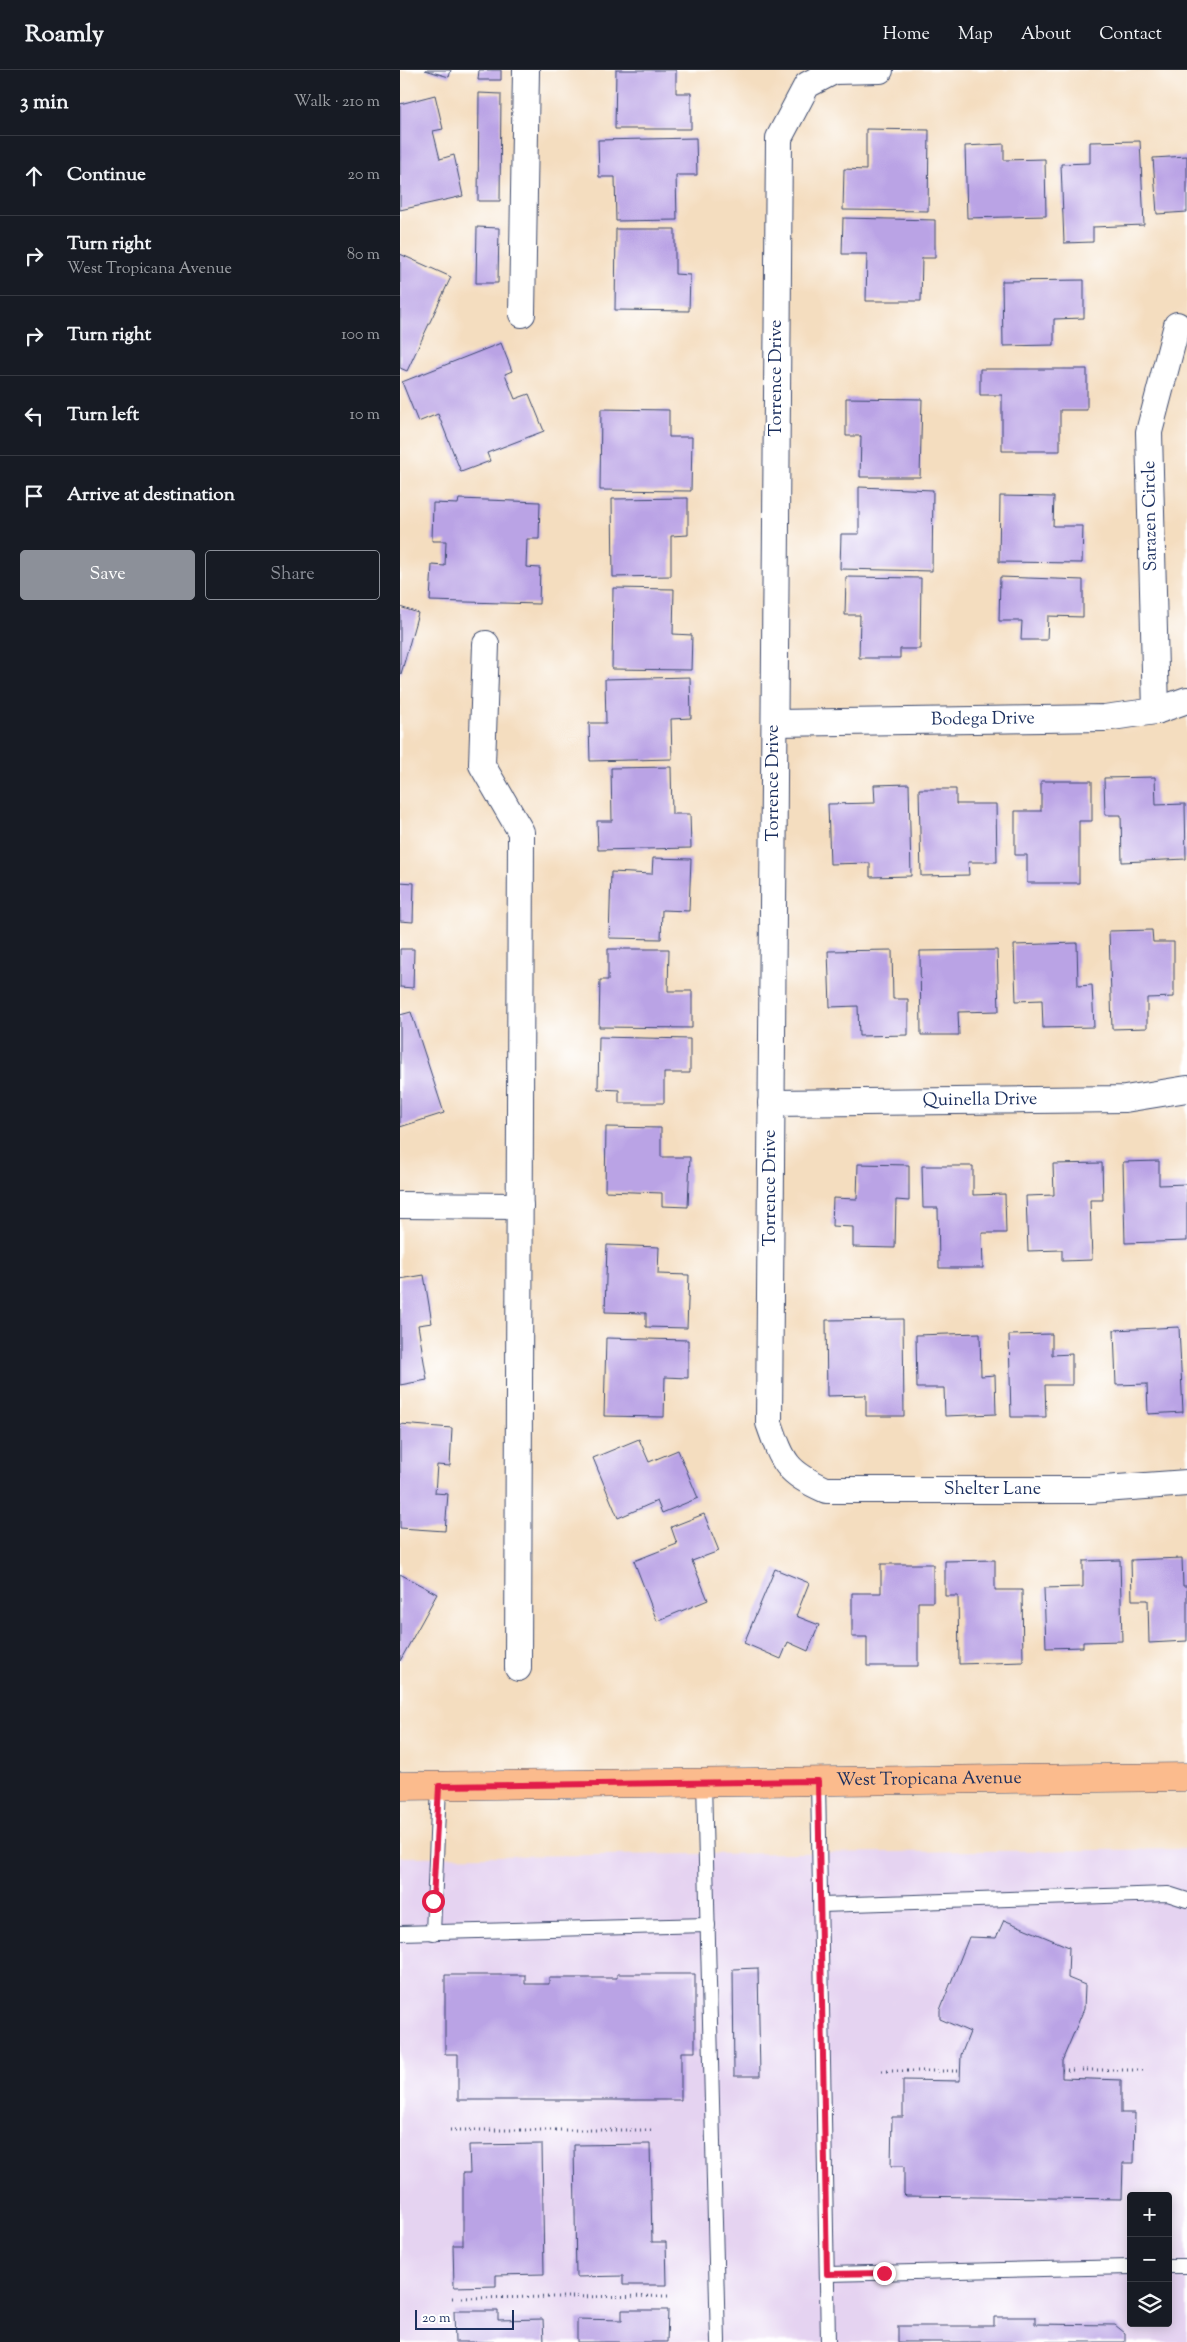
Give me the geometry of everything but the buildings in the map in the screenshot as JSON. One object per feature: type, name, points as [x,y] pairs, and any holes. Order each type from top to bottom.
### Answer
[{"type":"main road","name":"West Tropicana Avenue","points":[[400,1786],[1187,1777]]},
{"type":"street","points":[[522,314],[526,70]]},
{"type":"street","name":"Torrence Drive","points":[[801,1479],[781,1457],[769,1423],[778,138],[807,85],[834,71],[880,70]]},
{"type":"street","name":"Sarazen Circle","points":[[1156,711],[1149,432],[1177,325]]},
{"type":"street","points":[[486,644],[482,765],[521,832],[518,1668]]},
{"type":"street","name":"Bodega Drive","points":[[774,723],[1104,718],[1156,711],[1187,700]]},
{"type":"street","name":"Quinella Drive","points":[[772,1103],[1125,1100],[1187,1089]]},
{"type":"street","points":[[400,1205],[520,1206]]},
{"type":"street","name":"Shelter Lane","points":[[801,1479],[826,1490],[1090,1490],[1187,1483]]},
{"type":"lane","points":[[818,1781],[828,2342]]},
{"type":"lane","points":[[704,1782],[718,2342]]},
{"type":"lane","points":[[433,1932],[439,1786]]},
{"type":"lane","points":[[820,1905],[1168,1894],[1187,1900]]},
{"type":"lane","points":[[400,1933],[708,1925]]},
{"type":"lane","points":[[1172,2266],[1187,2266]]},
{"type":"lane","points":[[827,2274],[1127,2267]]},
{"type":"path","points":[[1062,2070],[1144,2070]]},
{"type":"path","points":[[882,2071],[960,2071]]},
{"type":"path","points":[[450,2130],[655,2130]]},
{"type":"path","points":[[452,2298],[669,2296]]},
{"type":"shaded area","points":[[1187,1849],[1187,2342],[400,2342],[400,1857]]},
{"type":"route","points":[[433,1901],[439,1786],[818,1781],[827,2274],[884,2273]]}]
